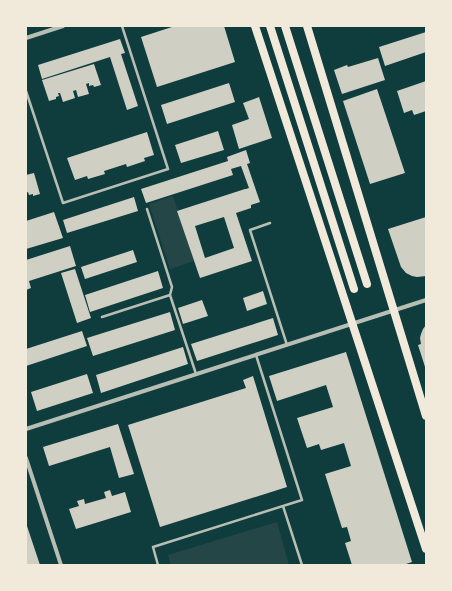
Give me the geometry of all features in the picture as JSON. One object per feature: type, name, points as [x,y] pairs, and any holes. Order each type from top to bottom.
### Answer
[{"type":"main road","points":[[255,26],[426,549]]},
{"type":"main road","points":[[270,26],[354,289]]},
{"type":"main road","points":[[285,26],[367,284]]},
{"type":"main road","points":[[307,26],[426,416]]},
{"type":"street","points":[[26,38],[63,26]]},
{"type":"street","points":[[26,429],[426,300]]},
{"type":"street","points":[[26,458],[61,565]]},
{"type":"lane","points":[[26,91],[63,203],[168,169],[122,26]]},
{"type":"lane","points":[[147,209],[172,287],[170,296],[196,374]]},
{"type":"lane","points":[[270,223],[250,230],[287,345]]},
{"type":"lane","points":[[102,317],[170,296]]},
{"type":"lane","points":[[158,565],[153,547],[302,500],[256,355]]},
{"type":"lane","points":[[283,506],[302,565]]},
{"type":"shaded area","points":[[173,196],[194,261],[170,269],[149,204]]},
{"type":"shaded area","points":[[277,522],[289,565],[171,565],[168,555]]},
{"type":"building","points":[[175,26],[224,26],[235,62],[157,87],[141,37]]},
{"type":"building","points":[[426,32],[426,52],[385,66],[379,47]]},
{"type":"building","points":[[120,39],[125,53],[121,54],[138,106],[127,110],[110,57],[42,79],[38,65]]},
{"type":"building","points":[[378,58],[385,80],[342,94],[334,70],[347,65],[348,67]]},
{"type":"building","points":[[94,64],[101,85],[94,87],[93,85],[89,86],[89,83],[86,84],[89,94],[78,97],[76,90],[73,91],[75,98],[63,102],[60,93],[58,93],[59,96],[56,97],[56,99],[49,101],[42,80]]},
{"type":"building","points":[[426,81],[426,111],[414,115],[412,110],[404,113],[397,91]]},
{"type":"building","points":[[229,83],[235,102],[167,124],[161,105]]},
{"type":"building","points":[[377,89],[405,173],[370,184],[343,101]]},
{"type":"building","points":[[259,97],[272,138],[239,149],[232,125],[249,119],[243,103]]},
{"type":"building","points":[[218,131],[224,150],[181,163],[175,145]]},
{"type":"building","points":[[147,132],[154,155],[144,158],[145,161],[127,167],[126,164],[104,171],[105,174],[88,179],[87,176],[75,180],[67,158]]},
{"type":"building","points":[[246,150],[250,163],[247,164],[260,202],[251,205],[251,208],[236,213],[252,261],[200,278],[177,211],[249,188],[241,166],[231,169],[233,175],[146,203],[141,189],[228,161],[227,157]],"holes":[[[224,217],[234,248],[205,258],[195,226]]]},
{"type":"building","points":[[34,173],[40,194],[33,196],[33,194],[29,195],[28,192],[26,193],[26,175]]},
{"type":"building","points":[[134,197],[138,211],[67,233],[63,220]]},
{"type":"building","points":[[54,212],[63,238],[26,249],[26,221]]},
{"type":"building","points":[[426,217],[426,276],[417,277],[406,273],[401,267],[388,229]]},
{"type":"building","points":[[70,246],[76,266],[29,281],[31,288],[26,290],[26,260]]},
{"type":"building","points":[[133,250],[137,262],[85,279],[81,267]]},
{"type":"building","points":[[75,269],[91,318],[77,323],[61,273]]},
{"type":"building","points":[[158,271],[163,288],[90,312],[85,295]]},
{"type":"building","points":[[263,291],[267,304],[247,311],[243,298]]},
{"type":"building","points":[[202,300],[208,316],[183,324],[178,308]]},
{"type":"building","points":[[170,312],[175,330],[93,356],[87,338]]},
{"type":"building","points":[[273,318],[278,335],[197,361],[191,344]]},
{"type":"building","points":[[426,325],[426,370],[418,345],[421,344],[421,334]]},
{"type":"building","points":[[82,331],[87,346],[26,366],[26,349]]},
{"type":"building","points":[[183,347],[188,364],[101,393],[96,375]]},
{"type":"building","points":[[346,352],[412,562],[403,565],[352,565],[345,543],[351,541],[347,527],[342,528],[325,474],[351,466],[344,443],[321,450],[319,444],[307,448],[297,418],[333,407],[326,385],[277,401],[269,376]]},
{"type":"building","points":[[87,374],[93,393],[37,411],[31,392]]},
{"type":"building","points":[[253,376],[287,487],[160,527],[128,425],[246,388],[243,380]]},
{"type":"building","points":[[118,424],[134,474],[119,478],[110,447],[49,466],[43,447]]},
{"type":"building","points":[[110,490],[112,496],[125,492],[131,512],[76,529],[69,509],[79,506],[77,501],[84,499],[85,504],[106,498],[104,492]]},
{"type":"building","points":[[26,523],[40,565],[26,565]]}]
